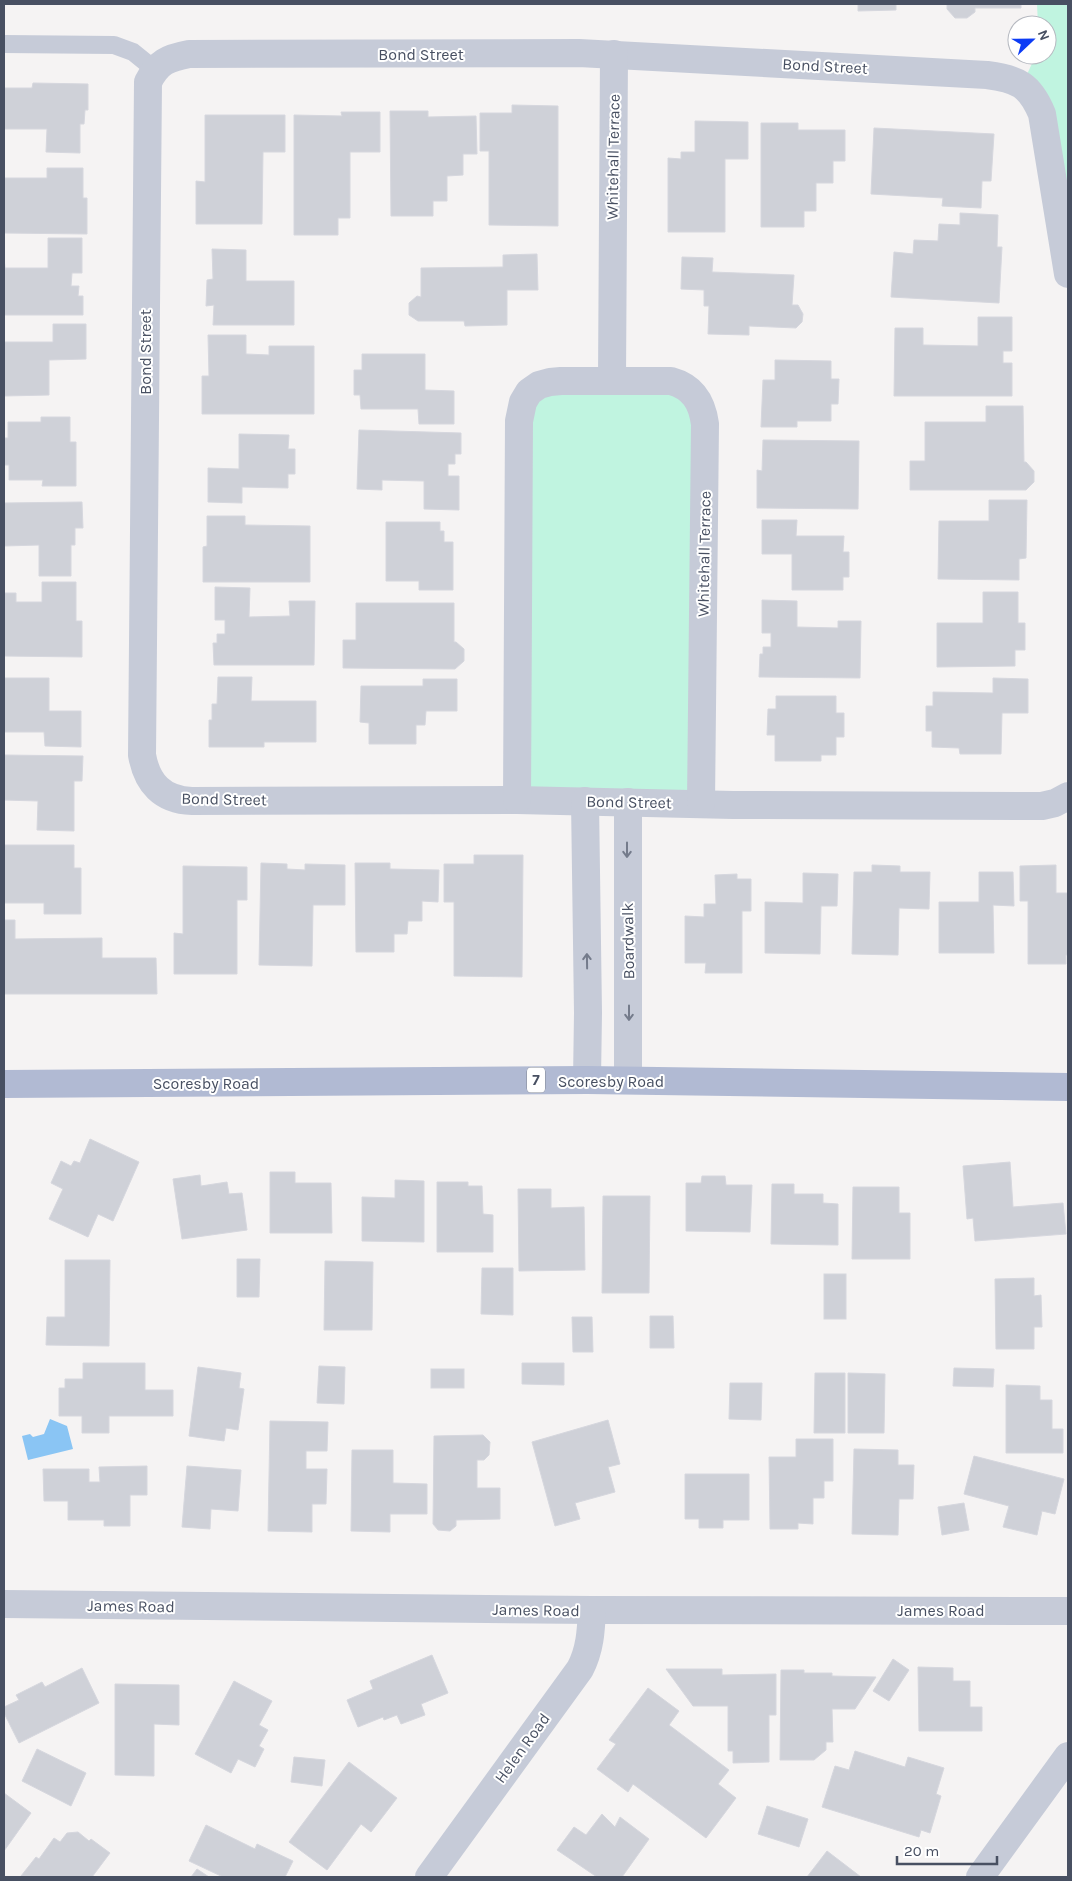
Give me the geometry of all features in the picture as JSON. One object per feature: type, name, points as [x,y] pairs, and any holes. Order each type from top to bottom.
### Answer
[{"type":"main road","name":"Scoresby Road","points":[[4,1084],[628,1080],[1068,1087]]},
{"type":"street","name":"Bond Street","points":[[1068,274],[1042,114],[1035,98],[1022,85],[1006,78],[987,75],[614,54],[190,54],[176,56],[164,61],[154,69],[148,82],[146,96],[142,755],[144,768],[151,780],[166,796],[183,800],[517,800],[701,804],[1042,806],[1056,803],[1068,796]]},
{"type":"street","name":"Whitehall Terrace","points":[[612,380],[614,54]]},
{"type":"street","name":"Whitehall Terrace","points":[[517,800],[519,414],[523,402],[529,392],[539,386],[561,381],[671,381],[681,384],[696,395],[701,404],[705,424],[701,804]]},
{"type":"street","points":[[585,801],[587,1080]]},
{"type":"street","name":"Boardwalk","points":[[628,802],[628,1080]]},
{"type":"street","name":"James Road","points":[[4,1604],[592,1610],[1068,1611]]},
{"type":"street","name":"Helen Road","points":[[429,1877],[580,1669],[588,1651],[592,1610]]},
{"type":"street","points":[[980,1877],[1068,1756]]},
{"type":"lane","points":[[4,44],[114,45],[133,52],[154,69]]},
{"type":"green space","points":[[1037,4],[1068,4],[1068,274],[1022,85],[1031,65],[1057,65],[1057,15],[1038,15]]},
{"type":"green space","points":[[529,392],[696,395],[701,803],[517,800]]},
{"type":"water","points":[[50,1419],[67,1426],[73,1449],[28,1460],[22,1436],[30,1434],[33,1437],[44,1434]]},
{"type":"building","points":[[858,4],[896,4],[896,10],[858,11]]},
{"type":"building","points":[[947,4],[1021,4],[1021,8],[975,8],[975,12],[967,18],[955,18],[947,9]]},
{"type":"building","points":[[33,83],[88,84],[88,110],[85,110],[84,124],[80,124],[80,153],[46,152],[47,129],[4,129],[4,88],[32,88]]},
{"type":"building","points":[[512,105],[558,106],[558,226],[489,225],[489,151],[480,151],[480,113],[512,113]]},
{"type":"building","points":[[390,111],[428,111],[428,117],[476,116],[477,154],[463,154],[463,175],[447,176],[447,201],[433,201],[433,216],[391,216]]},
{"type":"building","points":[[341,112],[380,112],[380,152],[350,152],[350,218],[338,218],[338,235],[294,235],[294,115],[342,116]]},
{"type":"building","points":[[205,115],[285,115],[285,152],[263,152],[262,224],[196,224],[196,181],[205,182]]},
{"type":"building","points":[[695,121],[748,122],[748,159],[725,159],[725,232],[668,232],[668,158],[681,159],[681,152],[695,152]]},
{"type":"building","points":[[761,123],[798,123],[798,130],[845,130],[845,161],[833,161],[833,183],[816,183],[816,211],[804,211],[804,227],[761,227]]},
{"type":"building","points":[[874,128],[994,134],[991,181],[982,181],[981,208],[942,206],[943,198],[871,194]]},
{"type":"building","points":[[47,168],[83,168],[83,198],[87,198],[87,234],[4,233],[4,178],[47,178]]},
{"type":"building","points":[[960,213],[998,215],[997,247],[1002,247],[999,303],[891,297],[894,252],[913,254],[914,240],[938,241],[939,224],[960,225]]},
{"type":"building","points":[[48,238],[82,238],[82,273],[72,273],[71,286],[79,286],[78,296],[83,296],[83,315],[4,315],[4,258],[5,268],[48,268]]},
{"type":"building","points":[[212,249],[246,250],[246,281],[294,281],[294,325],[213,325],[214,305],[206,306],[207,280],[213,279]]},
{"type":"building","points":[[537,254],[538,290],[507,290],[507,325],[465,326],[464,321],[418,321],[409,315],[409,303],[417,296],[421,297],[421,268],[503,267],[503,255]]},
{"type":"building","points":[[682,257],[713,258],[712,272],[794,275],[792,305],[798,305],[803,314],[802,322],[796,328],[749,326],[749,335],[708,334],[709,306],[704,306],[704,290],[681,289]]},
{"type":"building","points":[[978,317],[1012,317],[1012,351],[1003,351],[1003,363],[1012,363],[1012,396],[894,396],[895,328],[923,328],[923,345],[978,346]]},
{"type":"building","points":[[53,324],[86,324],[86,359],[49,360],[49,395],[4,396],[4,342],[53,342]]},
{"type":"building","points":[[208,335],[246,335],[246,354],[269,355],[269,346],[314,346],[314,414],[202,414],[202,376],[209,376]]},
{"type":"building","points":[[362,354],[425,354],[425,390],[454,391],[454,424],[419,424],[418,409],[361,409],[360,395],[354,395],[354,370],[362,370]]},
{"type":"building","points":[[775,360],[831,361],[831,379],[839,379],[838,404],[831,404],[831,421],[797,421],[797,427],[761,427],[763,380],[775,380]]},
{"type":"building","points":[[986,406],[1023,406],[1024,462],[1034,471],[1034,482],[1026,490],[910,490],[910,461],[925,461],[925,422],[986,422]]},
{"type":"building","points":[[41,417],[70,417],[70,442],[76,442],[76,486],[42,486],[43,480],[9,480],[9,465],[4,465],[4,438],[8,438],[8,422],[41,422]]},
{"type":"building","points":[[359,430],[461,433],[461,454],[455,454],[455,464],[448,464],[448,476],[459,476],[459,510],[424,509],[424,481],[382,480],[382,490],[357,489]]},
{"type":"building","points":[[239,434],[289,435],[288,449],[295,449],[295,474],[288,474],[288,488],[242,487],[242,503],[208,502],[208,468],[239,469]]},
{"type":"building","points":[[763,440],[859,441],[858,509],[757,508],[757,470],[762,471]]},
{"type":"building","points":[[989,500],[1027,500],[1026,558],[1019,559],[1019,580],[938,579],[939,521],[989,521]]},
{"type":"building","points":[[82,502],[83,528],[75,528],[75,545],[71,545],[71,576],[39,576],[39,545],[4,546],[4,503]]},
{"type":"building","points":[[207,516],[245,516],[245,525],[310,526],[310,582],[203,582],[203,547],[207,546]]},
{"type":"building","points":[[762,520],[797,520],[796,536],[844,536],[843,552],[849,552],[849,577],[843,577],[843,590],[792,590],[792,554],[762,554]]},
{"type":"building","points":[[386,522],[440,522],[440,531],[444,531],[444,542],[453,542],[453,590],[419,590],[419,581],[386,581]]},
{"type":"building","points":[[42,582],[76,582],[76,621],[82,621],[82,657],[4,656],[4,593],[16,593],[16,602],[42,602]]},
{"type":"building","points":[[215,587],[250,588],[249,617],[290,616],[289,601],[315,601],[314,665],[214,665],[213,643],[217,643],[217,634],[225,634],[225,620],[215,620]]},
{"type":"building","points":[[983,592],[1018,592],[1018,623],[1025,623],[1025,650],[1015,650],[1015,666],[937,667],[937,623],[983,623]]},
{"type":"building","points":[[762,600],[797,601],[797,627],[838,628],[838,621],[861,621],[860,678],[759,677],[760,654],[763,654],[763,647],[771,647],[771,633],[762,633]]},
{"type":"building","points":[[356,603],[454,603],[454,642],[464,649],[464,661],[455,669],[343,668],[343,640],[356,640]]},
{"type":"building","points":[[218,677],[252,677],[251,701],[316,701],[316,742],[264,742],[264,747],[209,747],[209,720],[212,720],[212,704],[217,704]]},
{"type":"building","points":[[4,678],[49,678],[49,711],[81,711],[81,747],[45,746],[44,732],[4,732]]},
{"type":"building","points":[[993,678],[1028,679],[1028,713],[1002,713],[1001,754],[960,754],[959,748],[932,747],[932,731],[926,731],[926,706],[933,706],[933,692],[993,693]]},
{"type":"building","points":[[423,679],[457,679],[457,711],[426,711],[425,725],[416,725],[416,744],[369,744],[369,723],[360,722],[361,686],[423,686]]},
{"type":"building","points":[[776,696],[836,696],[836,713],[844,713],[844,737],[836,737],[836,755],[821,755],[821,761],[775,761],[775,735],[767,735],[768,709],[776,709]]},
{"type":"building","points":[[4,755],[83,756],[82,781],[74,781],[74,831],[37,830],[38,801],[4,800]]},
{"type":"building","points":[[4,845],[74,845],[74,868],[81,868],[81,914],[44,914],[44,903],[4,903]]},
{"type":"building","points":[[474,855],[523,855],[522,977],[454,976],[454,902],[444,902],[444,864],[474,864]]},
{"type":"building","points":[[261,863],[287,864],[287,869],[305,870],[305,864],[345,865],[345,905],[313,905],[312,966],[259,965]]},
{"type":"building","points":[[355,863],[390,863],[390,869],[439,870],[438,902],[422,901],[422,921],[408,921],[407,934],[394,934],[394,952],[356,952]]},
{"type":"building","points":[[872,865],[900,866],[900,872],[930,872],[929,909],[899,908],[898,955],[852,954],[854,872],[872,872]]},
{"type":"building","points":[[1056,865],[1056,893],[1068,893],[1068,955],[1066,955],[1066,964],[1028,964],[1028,901],[1020,901],[1020,866]]},
{"type":"building","points":[[183,866],[247,867],[247,900],[237,900],[237,974],[174,974],[174,933],[183,934]]},
{"type":"building","points":[[979,872],[1013,872],[1014,906],[993,905],[994,953],[939,953],[939,902],[979,902]]},
{"type":"building","points":[[803,873],[838,874],[837,906],[821,906],[820,954],[765,953],[765,902],[803,903]]},
{"type":"building","points":[[737,874],[737,879],[751,879],[751,911],[742,911],[742,973],[705,973],[706,963],[685,963],[685,916],[704,917],[704,904],[716,904],[715,875]]},
{"type":"building","points":[[4,920],[15,920],[15,939],[102,938],[102,958],[156,958],[157,994],[4,994]]},
{"type":"building","points":[[90,1139],[139,1162],[113,1221],[98,1214],[88,1237],[49,1219],[63,1189],[51,1183],[61,1161],[71,1166],[74,1161],[80,1163]]},
{"type":"building","points":[[1010,1162],[1013,1207],[1063,1203],[1066,1234],[975,1241],[973,1218],[967,1219],[963,1166]]},
{"type":"building","points":[[270,1172],[295,1172],[295,1183],[331,1183],[332,1233],[270,1233]]},
{"type":"building","points":[[200,1175],[201,1186],[227,1182],[229,1194],[242,1193],[247,1230],[182,1239],[173,1179]]},
{"type":"building","points":[[702,1176],[725,1176],[726,1185],[752,1185],[750,1232],[686,1231],[686,1183],[701,1183]]},
{"type":"building","points":[[395,1180],[424,1181],[424,1242],[362,1241],[362,1197],[395,1198]]},
{"type":"building","points":[[437,1182],[468,1182],[468,1186],[482,1186],[483,1214],[493,1215],[493,1252],[437,1252]]},
{"type":"building","points":[[772,1184],[794,1184],[794,1194],[823,1194],[823,1203],[838,1204],[838,1245],[771,1244]]},
{"type":"building","points":[[853,1187],[899,1187],[899,1213],[910,1213],[910,1259],[852,1259]]},
{"type":"building","points":[[518,1189],[551,1189],[551,1208],[584,1207],[585,1270],[519,1271]]},
{"type":"building","points":[[603,1196],[650,1196],[649,1293],[602,1293]]},
{"type":"building","points":[[237,1259],[260,1259],[259,1297],[237,1297]]},
{"type":"building","points":[[65,1260],[110,1260],[109,1346],[46,1345],[47,1317],[65,1317]]},
{"type":"building","points":[[325,1261],[373,1262],[372,1330],[324,1330]]},
{"type":"building","points":[[482,1268],[513,1268],[513,1315],[481,1314]]},
{"type":"building","points":[[824,1274],[846,1274],[846,1319],[824,1319]]},
{"type":"building","points":[[1034,1278],[1034,1296],[1041,1295],[1042,1327],[1034,1327],[1034,1349],[996,1349],[995,1279]]},
{"type":"building","points":[[650,1316],[673,1316],[674,1348],[650,1348]]},
{"type":"building","points":[[572,1317],[592,1317],[593,1352],[573,1352]]},
{"type":"building","points":[[83,1363],[145,1363],[145,1390],[173,1390],[173,1416],[109,1416],[109,1433],[82,1433],[82,1416],[59,1416],[59,1388],[65,1388],[65,1379],[83,1379]]},
{"type":"building","points":[[522,1363],[564,1363],[564,1385],[522,1384]]},
{"type":"building","points":[[319,1366],[345,1367],[344,1404],[317,1403]]},
{"type":"building","points":[[198,1367],[241,1373],[239,1388],[244,1389],[238,1430],[226,1428],[224,1441],[189,1436]]},
{"type":"building","points":[[954,1368],[994,1369],[993,1387],[953,1386]]},
{"type":"building","points":[[431,1369],[464,1369],[464,1388],[431,1388]]},
{"type":"building","points":[[815,1373],[845,1373],[845,1433],[814,1433]]},
{"type":"building","points":[[848,1373],[885,1374],[884,1433],[848,1433]]},
{"type":"building","points":[[730,1383],[762,1383],[761,1420],[729,1419]]},
{"type":"building","points":[[1006,1385],[1040,1386],[1040,1400],[1052,1400],[1052,1429],[1063,1429],[1063,1453],[1006,1453]]},
{"type":"building","points":[[608,1420],[620,1464],[608,1467],[615,1492],[575,1503],[580,1519],[555,1526],[532,1442]]},
{"type":"building","points":[[270,1421],[328,1422],[327,1451],[306,1451],[306,1469],[327,1469],[326,1504],[312,1504],[312,1532],[268,1531]]},
{"type":"building","points":[[483,1435],[490,1442],[489,1455],[484,1460],[477,1460],[477,1488],[500,1488],[500,1519],[456,1520],[456,1526],[450,1531],[438,1530],[433,1524],[434,1436]]},
{"type":"building","points":[[796,1439],[833,1439],[833,1481],[824,1481],[824,1498],[813,1498],[813,1524],[798,1523],[798,1529],[770,1529],[769,1457],[796,1457]]},
{"type":"building","points":[[854,1449],[898,1450],[898,1465],[914,1465],[913,1499],[899,1499],[898,1535],[852,1534]]},
{"type":"building","points":[[352,1450],[393,1450],[393,1483],[427,1484],[427,1514],[390,1514],[390,1532],[351,1531]]},
{"type":"building","points":[[974,1456],[1064,1479],[1055,1514],[1042,1511],[1037,1535],[1003,1527],[1009,1506],[964,1494]]},
{"type":"building","points":[[147,1466],[147,1495],[130,1495],[130,1526],[104,1526],[104,1520],[68,1520],[68,1501],[44,1501],[43,1469],[89,1469],[89,1482],[100,1482],[99,1467]]},
{"type":"building","points":[[187,1466],[241,1470],[238,1511],[211,1509],[210,1529],[182,1527]]},
{"type":"building","points":[[685,1474],[749,1474],[749,1520],[723,1520],[723,1528],[699,1528],[699,1519],[685,1519]]},
{"type":"building","points":[[964,1503],[969,1530],[942,1535],[938,1507]]},
{"type":"building","points":[[432,1655],[448,1693],[421,1704],[425,1715],[401,1724],[397,1715],[384,1720],[383,1717],[358,1727],[347,1700],[373,1689],[370,1681]]},
{"type":"building","points":[[893,1659],[909,1670],[889,1701],[873,1691]]},
{"type":"building","points":[[918,1667],[953,1668],[953,1681],[970,1681],[970,1707],[982,1707],[982,1731],[919,1731]]},
{"type":"building","points":[[82,1668],[99,1703],[19,1743],[4,1713],[4,1707],[19,1700],[16,1695],[42,1682],[45,1687]]},
{"type":"building","points":[[666,1669],[722,1669],[722,1675],[776,1674],[776,1715],[769,1715],[769,1762],[733,1763],[733,1751],[728,1751],[728,1706],[693,1706]]},
{"type":"building","points":[[781,1670],[804,1670],[804,1673],[832,1673],[832,1676],[876,1677],[855,1709],[832,1709],[833,1742],[826,1742],[826,1750],[814,1760],[780,1760]]},
{"type":"building","points":[[234,1681],[272,1701],[259,1725],[268,1730],[259,1746],[264,1749],[255,1767],[238,1759],[231,1773],[195,1754]]},
{"type":"building","points":[[115,1684],[179,1685],[179,1725],[154,1724],[154,1776],[115,1775]]},
{"type":"building","points":[[648,1688],[679,1711],[669,1725],[729,1770],[718,1784],[736,1798],[706,1838],[633,1784],[628,1792],[597,1769],[616,1744],[609,1740]]},
{"type":"building","points":[[37,1749],[86,1773],[71,1806],[22,1781]]},
{"type":"building","points":[[855,1751],[905,1767],[908,1757],[944,1768],[936,1794],[941,1796],[930,1833],[921,1830],[919,1837],[822,1807],[835,1766],[849,1770]]},
{"type":"building","points":[[294,1757],[325,1760],[322,1786],[291,1782]]},
{"type":"building","points":[[349,1762],[397,1798],[371,1832],[361,1824],[327,1870],[289,1842]]},
{"type":"building","points":[[4,1793],[31,1813],[4,1851]]},
{"type":"building","points":[[767,1806],[808,1819],[799,1847],[758,1834]]},
{"type":"building","points":[[602,1814],[615,1827],[620,1817],[649,1839],[622,1877],[597,1877],[557,1850],[574,1827],[586,1835]]},
{"type":"building","points":[[206,1825],[255,1849],[257,1844],[293,1861],[285,1877],[223,1877],[189,1861]]},
{"type":"building","points":[[78,1832],[110,1853],[92,1877],[21,1876],[36,1857],[39,1859],[54,1838],[60,1842],[67,1833]]},
{"type":"building","points":[[827,1851],[861,1877],[807,1877]]},
{"type":"building","points":[[197,1869],[209,1877],[191,1877]]}]
